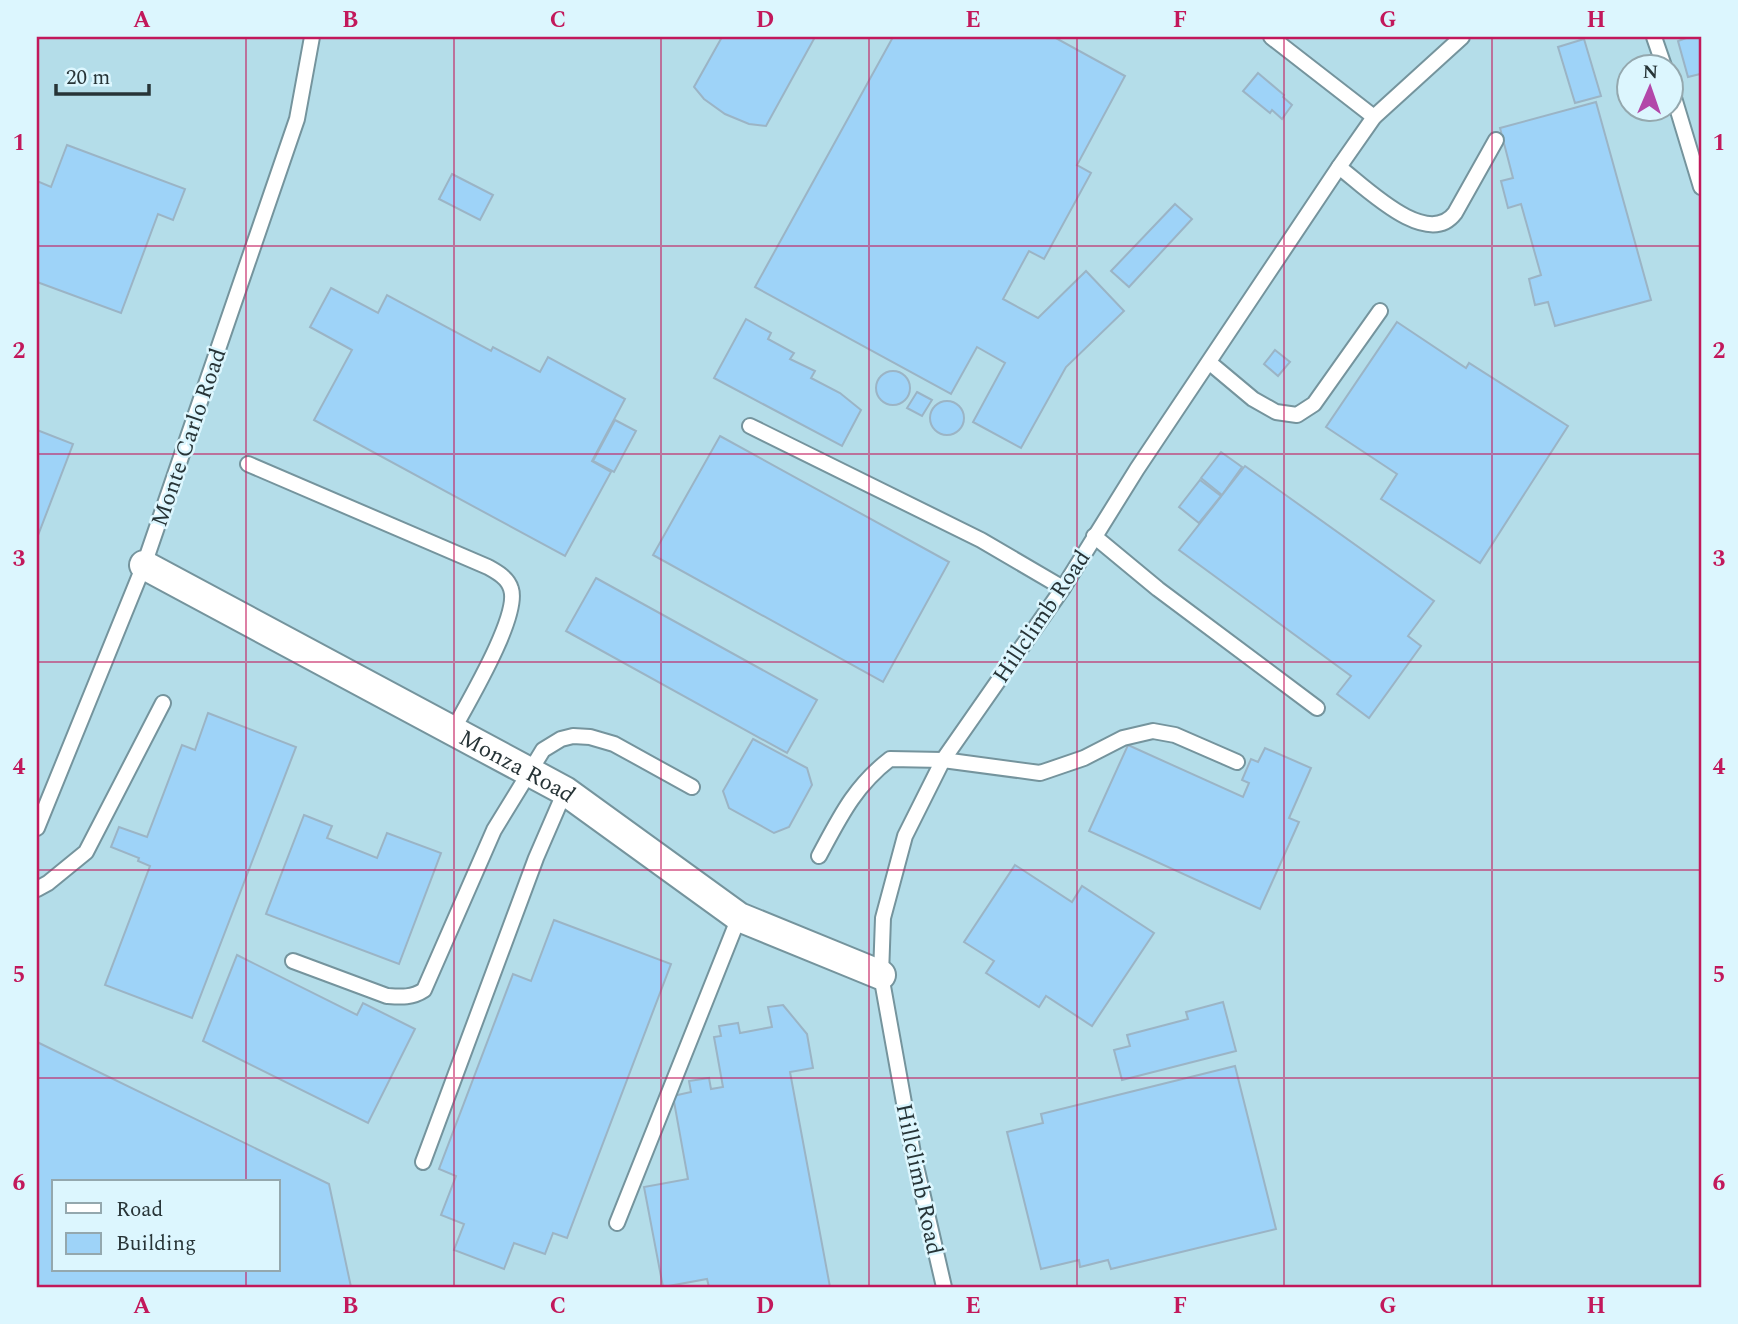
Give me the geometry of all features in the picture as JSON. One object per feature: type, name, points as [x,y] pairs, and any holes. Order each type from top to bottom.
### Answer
[{"type":"street","name":"Monza Road","points":[[144,565],[565,792],[739,917],[881,975]]},
{"type":"lane","name":"Monte Carlo Road","points":[[38,823],[144,565],[297,119],[312,37]]},
{"type":"lane","points":[[1271,37],[1374,117]]},
{"type":"lane","name":"Hillclimb Road","points":[[944,1287],[914,1153],[881,975],[883,918],[905,836],[943,760],[1062,588],[1339,167],[1374,117],[1462,37]]},
{"type":"lane","points":[[1681,122],[1701,187]]},
{"type":"lane","points":[[1339,167],[1408,220],[1440,225],[1455,213],[1496,140]]},
{"type":"lane","points":[[1210,363],[1253,399],[1276,412],[1297,415],[1314,404],[1380,310]]},
{"type":"lane","points":[[750,426],[981,540],[1062,588]]},
{"type":"lane","points":[[248,464],[488,567],[507,581],[512,596],[507,624],[452,732]]},
{"type":"lane","points":[[1094,536],[1158,589],[1317,708]]},
{"type":"lane","points":[[37,888],[48,883],[86,852],[163,702]]},
{"type":"lane","points":[[819,856],[849,800],[862,783],[890,759],[943,760],[1040,774],[1084,758],[1123,738],[1153,731],[1174,735],[1237,762]]},
{"type":"lane","points":[[293,961],[387,996],[410,996],[424,990],[494,830],[543,750],[561,739],[573,736],[590,737],[614,744],[692,787]]},
{"type":"lane","points":[[423,1162],[536,858],[565,792]]},
{"type":"lane","points":[[617,1223],[739,917]]},
{"type":"shaded area","points":[[37,37],[1701,37],[1701,1287],[37,1287]]},
{"type":"building","points":[[722,37],[815,37],[766,126],[749,124],[725,114],[704,99],[694,87]]},
{"type":"building","points":[[893,37],[1054,37],[1125,76],[1077,165],[1091,173],[1044,259],[1029,251],[1003,299],[1038,318],[1086,271],[1124,311],[1066,367],[1021,448],[973,422],[1005,363],[977,347],[951,394],[755,287]]},
{"type":"building","points":[[1701,37],[1701,79],[1700,74],[1688,77],[1686,52],[1681,52],[1678,41]]},
{"type":"building","points":[[1584,39],[1601,96],[1575,103],[1558,47]]},
{"type":"building","points":[[1258,73],[1292,105],[1282,119],[1272,110],[1270,113],[1243,91]]},
{"type":"building","points":[[1596,102],[1651,300],[1555,326],[1548,302],[1535,305],[1529,279],[1541,275],[1521,204],[1508,208],[1501,181],[1513,178],[1500,128]]},
{"type":"building","points":[[67,145],[185,189],[173,220],[158,214],[121,313],[37,282],[37,181],[51,187]]},
{"type":"building","points":[[452,174],[493,195],[480,220],[439,199]]},
{"type":"building","points":[[1175,204],[1192,219],[1129,287],[1111,271]]},
{"type":"building","points":[[331,288],[378,313],[387,295],[491,351],[493,347],[540,372],[548,357],[625,399],[592,461],[611,472],[565,556],[314,420],[352,350],[310,327]]},
{"type":"building","points":[[746,319],[771,333],[768,339],[794,353],[790,359],[815,371],[811,378],[840,393],[861,410],[842,446],[714,378]]},
{"type":"building","points":[[1397,322],[1466,368],[1469,363],[1568,426],[1480,563],[1381,499],[1397,474],[1326,427]]},
{"type":"building","points":[[1275,350],[1290,362],[1278,376],[1264,364]]},
{"type":"building","points":[[893,371],[905,376],[910,388],[905,400],[893,405],[881,400],[876,388],[881,376]]},
{"type":"building","points":[[917,392],[932,400],[922,416],[907,408]]},
{"type":"building","points":[[947,401],[959,406],[964,418],[959,430],[947,435],[935,430],[930,418],[935,406]]},
{"type":"building","points":[[615,420],[636,431],[614,472],[593,461]]},
{"type":"building","points":[[37,430],[73,444],[37,538]]},
{"type":"building","points":[[720,436],[949,562],[883,682],[653,555]]},
{"type":"building","points":[[1221,452],[1242,467],[1222,495],[1201,478]]},
{"type":"building","points":[[1245,466],[1434,601],[1408,636],[1421,646],[1369,718],[1337,694],[1351,676],[1179,550]]},
{"type":"building","points":[[1200,480],[1221,496],[1199,523],[1179,507]]},
{"type":"building","points":[[596,578],[817,700],[787,753],[566,631]]},
{"type":"building","points":[[208,713],[296,747],[192,1018],[105,985],[150,866],[138,861],[139,858],[111,847],[119,827],[147,837],[182,745],[195,750]]},
{"type":"building","points":[[753,739],[807,768],[812,785],[789,827],[774,833],[729,808],[723,791]]},
{"type":"building","points":[[1128,745],[1243,797],[1249,783],[1242,780],[1251,759],[1258,762],[1265,748],[1311,768],[1289,818],[1299,822],[1260,909],[1089,831]]},
{"type":"building","points":[[304,815],[332,826],[327,838],[377,858],[387,833],[441,853],[399,964],[266,914]]},
{"type":"building","points":[[1015,865],[1072,902],[1082,886],[1154,933],[1092,1026],[1046,996],[1039,1007],[986,973],[994,961],[964,942]]},
{"type":"building","points":[[554,920],[671,964],[567,1238],[553,1233],[545,1254],[514,1243],[504,1269],[454,1250],[464,1224],[441,1215],[456,1176],[439,1169],[513,974],[531,981]]},
{"type":"building","points":[[237,955],[357,1015],[363,1003],[415,1029],[368,1123],[203,1041]]},
{"type":"building","points":[[1223,1002],[1236,1051],[1122,1080],[1114,1050],[1130,1046],[1127,1035],[1188,1019],[1186,1012]]},
{"type":"building","points":[[783,1005],[807,1034],[813,1068],[790,1072],[830,1287],[709,1287],[707,1279],[663,1287],[644,1187],[688,1179],[673,1096],[691,1092],[689,1081],[709,1078],[711,1089],[723,1087],[714,1037],[721,1036],[719,1026],[738,1023],[740,1033],[772,1027],[768,1007]]},
{"type":"building","points":[[37,1042],[329,1184],[351,1287],[37,1287]]},
{"type":"building","points":[[1235,1066],[1276,1229],[1111,1269],[1108,1260],[1080,1267],[1079,1260],[1041,1269],[1007,1132],[1043,1123],[1041,1114]]}]
